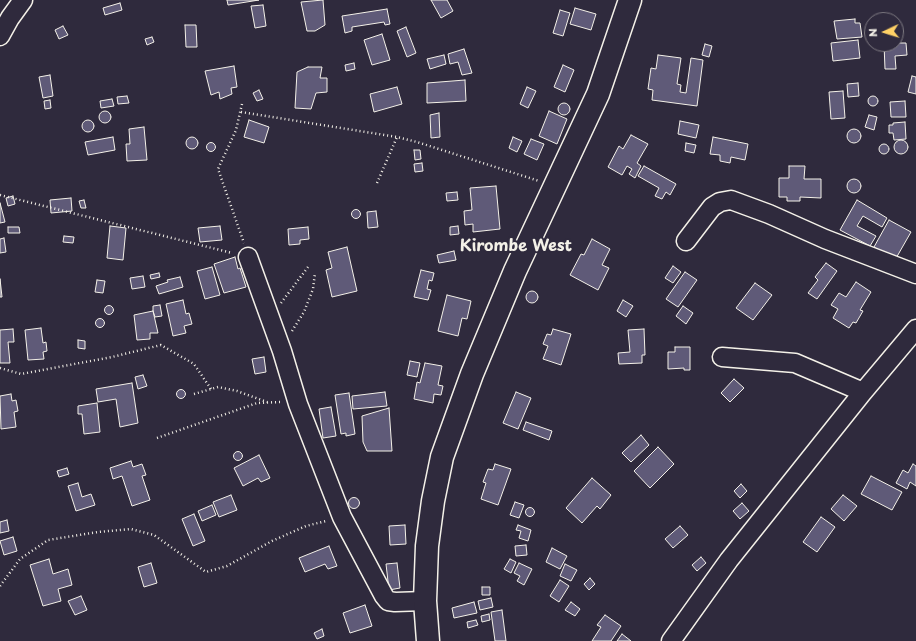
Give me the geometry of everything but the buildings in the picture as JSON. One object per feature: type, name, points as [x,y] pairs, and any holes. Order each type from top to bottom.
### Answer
[{"type":"street","points":[[0,36],[10,18],[23,0]]},
{"type":"street","points":[[428,641],[425,601],[427,546],[433,501],[442,457],[476,367],[515,271],[598,94],[630,0]]},
{"type":"street","points":[[686,241],[712,207],[720,202],[731,200],[769,214],[825,239],[916,274]]},
{"type":"street","points":[[248,256],[282,351],[298,404],[342,517],[388,601],[425,601]]},
{"type":"street","points":[[671,641],[729,560],[863,392],[916,329]]},
{"type":"street","points":[[722,358],[795,363],[863,392]]},
{"type":"path","points":[[242,104],[236,130],[218,169],[248,256]]},
{"type":"path","points":[[241,112],[397,137],[431,146],[554,186]]},
{"type":"path","points":[[377,183],[397,137]]},
{"type":"path","points":[[0,195],[248,256]]},
{"type":"path","points":[[270,318],[308,267]]},
{"type":"path","points":[[282,351],[292,329],[304,312],[314,289],[315,273]]},
{"type":"path","points":[[0,368],[20,374],[112,357],[161,345],[194,364],[211,389]]},
{"type":"path","points":[[157,438],[257,404],[267,402],[238,391],[218,387],[194,394]]},
{"type":"path","points":[[0,586],[20,559],[48,540],[98,532],[131,529],[154,535],[206,572],[227,566],[272,541],[306,526],[342,517]]},
{"type":"district","name":"Kirombe West","points":[[516,247]]}]
